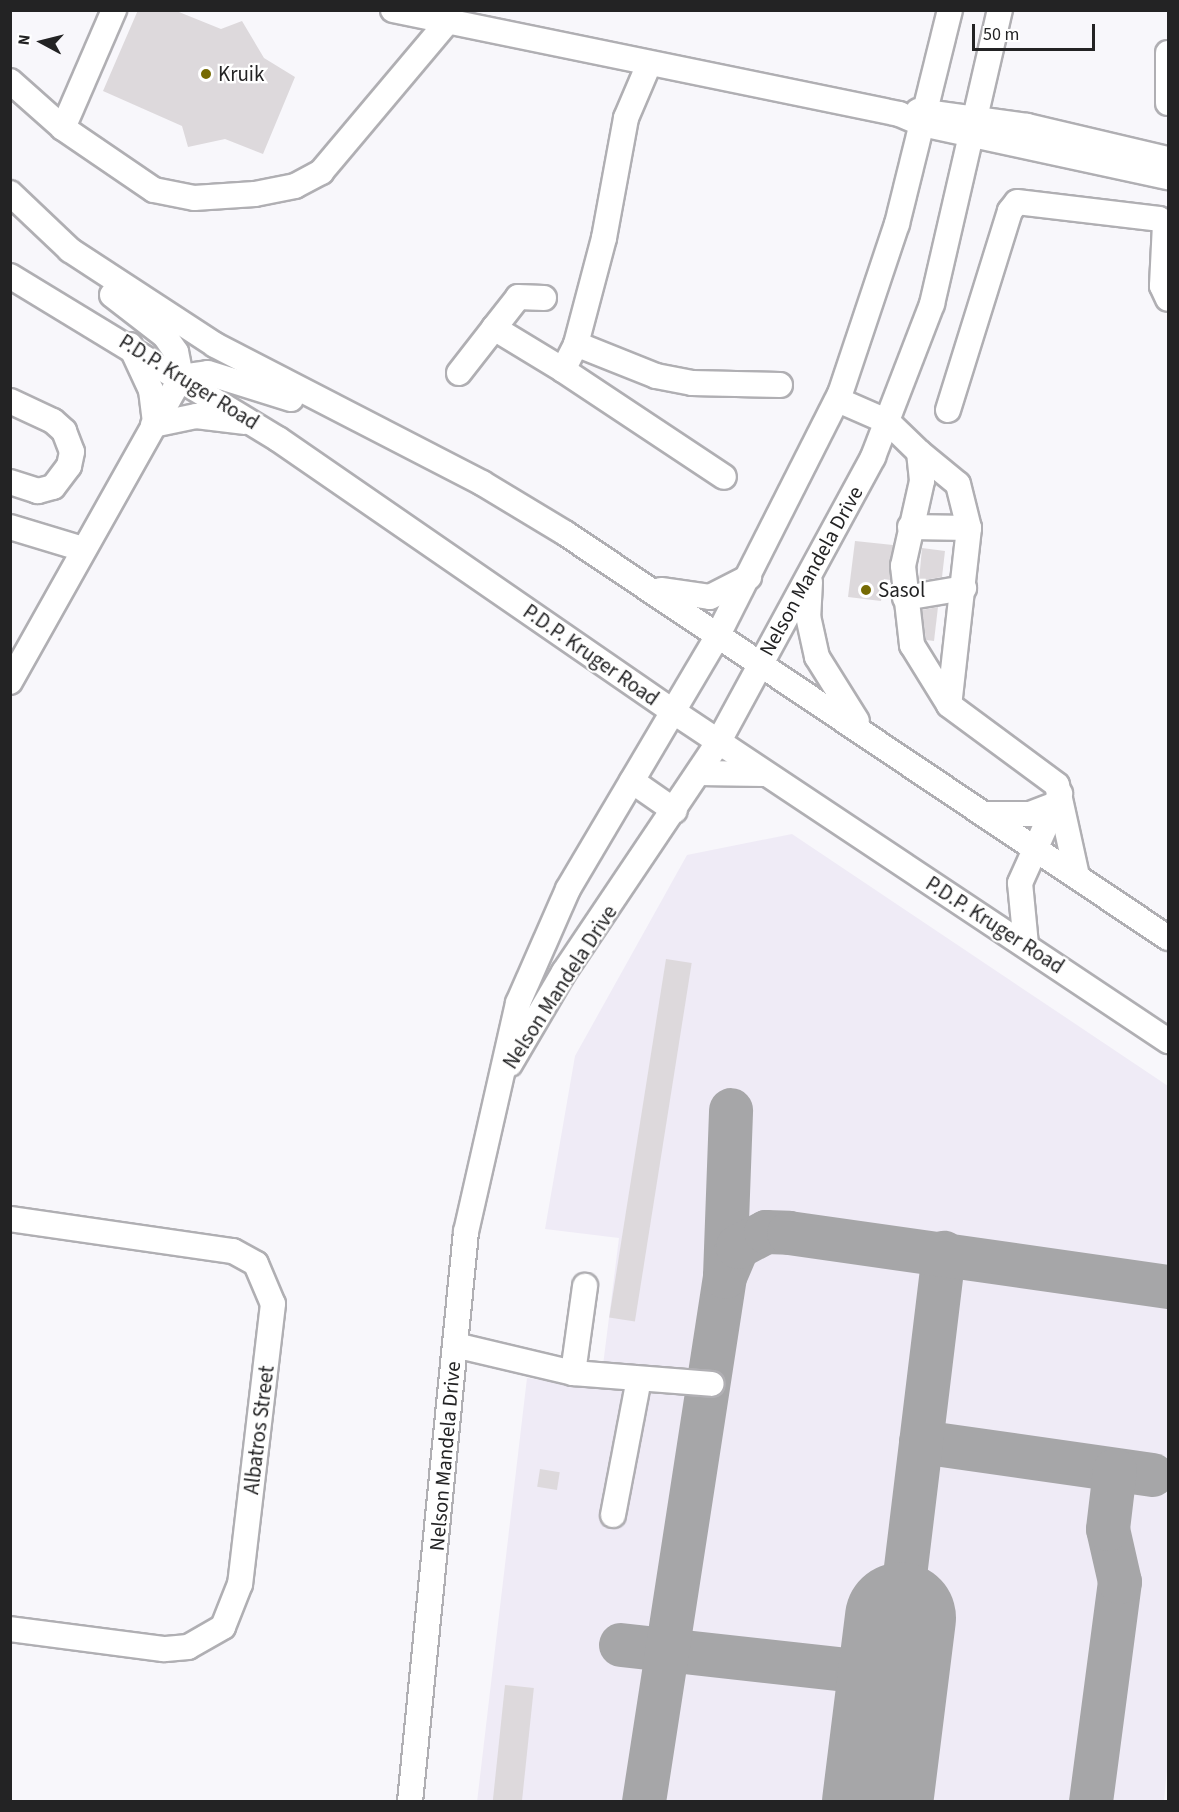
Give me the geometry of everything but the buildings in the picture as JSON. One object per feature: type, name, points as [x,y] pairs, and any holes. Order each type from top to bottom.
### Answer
[{"type":"street","points":[[63,128],[114,10]]},
{"type":"street","points":[[393,10],[899,114],[1168,159]]},
{"type":"street","name":"Nelson Mandela Drive","points":[[410,1802],[455,1345],[475,1178],[518,1004],[540,943],[718,635],[838,400],[870,316],[924,117],[950,10]]},
{"type":"street","name":"Nelson Mandela Drive","points":[[501,1079],[564,972],[675,811],[719,741],[759,665],[811,577],[888,422],[932,304],[976,126],[1000,10]]},
{"type":"street","points":[[10,81],[63,128],[126,175],[172,196],[255,194],[295,186],[321,172],[448,21]]},
{"type":"street","points":[[1168,53],[1168,103]]},
{"type":"street","points":[[563,369],[576,344],[626,118],[648,64]]},
{"type":"street","points":[[976,126],[1168,177]]},
{"type":"street","points":[[10,193],[70,250],[90,276],[165,336],[176,352],[181,377],[10,682]]},
{"type":"street","points":[[948,410],[1010,211],[1017,202],[1159,219],[1165,224],[1162,285],[1168,299]]},
{"type":"street","points":[[70,250],[215,345],[482,483],[649,588],[759,665],[865,732],[1168,938]]},
{"type":"street","name":"P.D.P. Kruger Road","points":[[10,276],[130,344],[256,425],[674,712],[1168,1041]]},
{"type":"street","points":[[459,373],[518,297],[544,298]]},
{"type":"street","points":[[494,328],[563,369],[724,477]]},
{"type":"street","points":[[130,344],[151,390],[154,423]]},
{"type":"street","points":[[576,344],[656,376],[692,383],[780,385]]},
{"type":"street","points":[[181,377],[208,374],[301,402],[328,404]]},
{"type":"street","points":[[838,400],[888,422],[919,452],[958,484],[969,528],[949,705]]},
{"type":"street","points":[[10,401],[53,421],[64,431],[72,452],[69,466],[53,487],[38,491],[10,482]]},
{"type":"street","points":[[154,423],[196,416],[256,425]]},
{"type":"street","points":[[919,452],[923,474],[910,528],[905,598],[912,645],[949,705],[1057,785],[1058,799],[1077,876]]},
{"type":"street","points":[[10,527],[83,549]]},
{"type":"street","points":[[910,528],[969,528]]},
{"type":"street","points":[[649,588],[710,597],[750,576]]},
{"type":"street","points":[[811,577],[808,616],[817,657],[865,732]]},
{"type":"street","points":[[905,598],[964,588]]},
{"type":"street","points":[[699,772],[730,769],[769,774]]},
{"type":"street","points":[[632,781],[675,811]]},
{"type":"street","points":[[984,814],[1030,814],[1058,799]]},
{"type":"street","points":[[1026,945],[1020,883],[1058,799]]},
{"type":"street","name":"Albatros Street","points":[[10,1220],[233,1251],[261,1270],[273,1304],[240,1584],[223,1628],[188,1647],[163,1649],[10,1629]]},
{"type":"street","points":[[573,1373],[585,1286]]},
{"type":"street","points":[[455,1345],[573,1373],[712,1384]]},
{"type":"street","points":[[613,1515],[639,1380]]},
{"type":"shaded area","points":[[792,834],[1168,1086],[1168,1760],[1164,1801],[477,1802],[527,1378],[600,1389],[619,1238],[545,1229],[575,1056],[687,855]]},
{"type":"taxiway","points":[[725,1276],[731,1110]]},
{"type":"taxiway","points":[[644,1802],[725,1277],[738,1247],[766,1232],[789,1233],[1168,1287]]},
{"type":"taxiway","points":[[900,1617],[944,1253]]},
{"type":"taxiway","points":[[921,1442],[1153,1475]]},
{"type":"taxiway","points":[[1091,1802],[1120,1582],[1108,1529],[1115,1470]]},
{"type":"taxiway","points":[[621,1645],[893,1675]]},
{"type":"runway","points":[[877,1802],[900,1617]]},
{"type":"place","name":"Kruik","points":[[206,74]]},
{"type":"place","name":"Sasol","points":[[866,590]]}]
